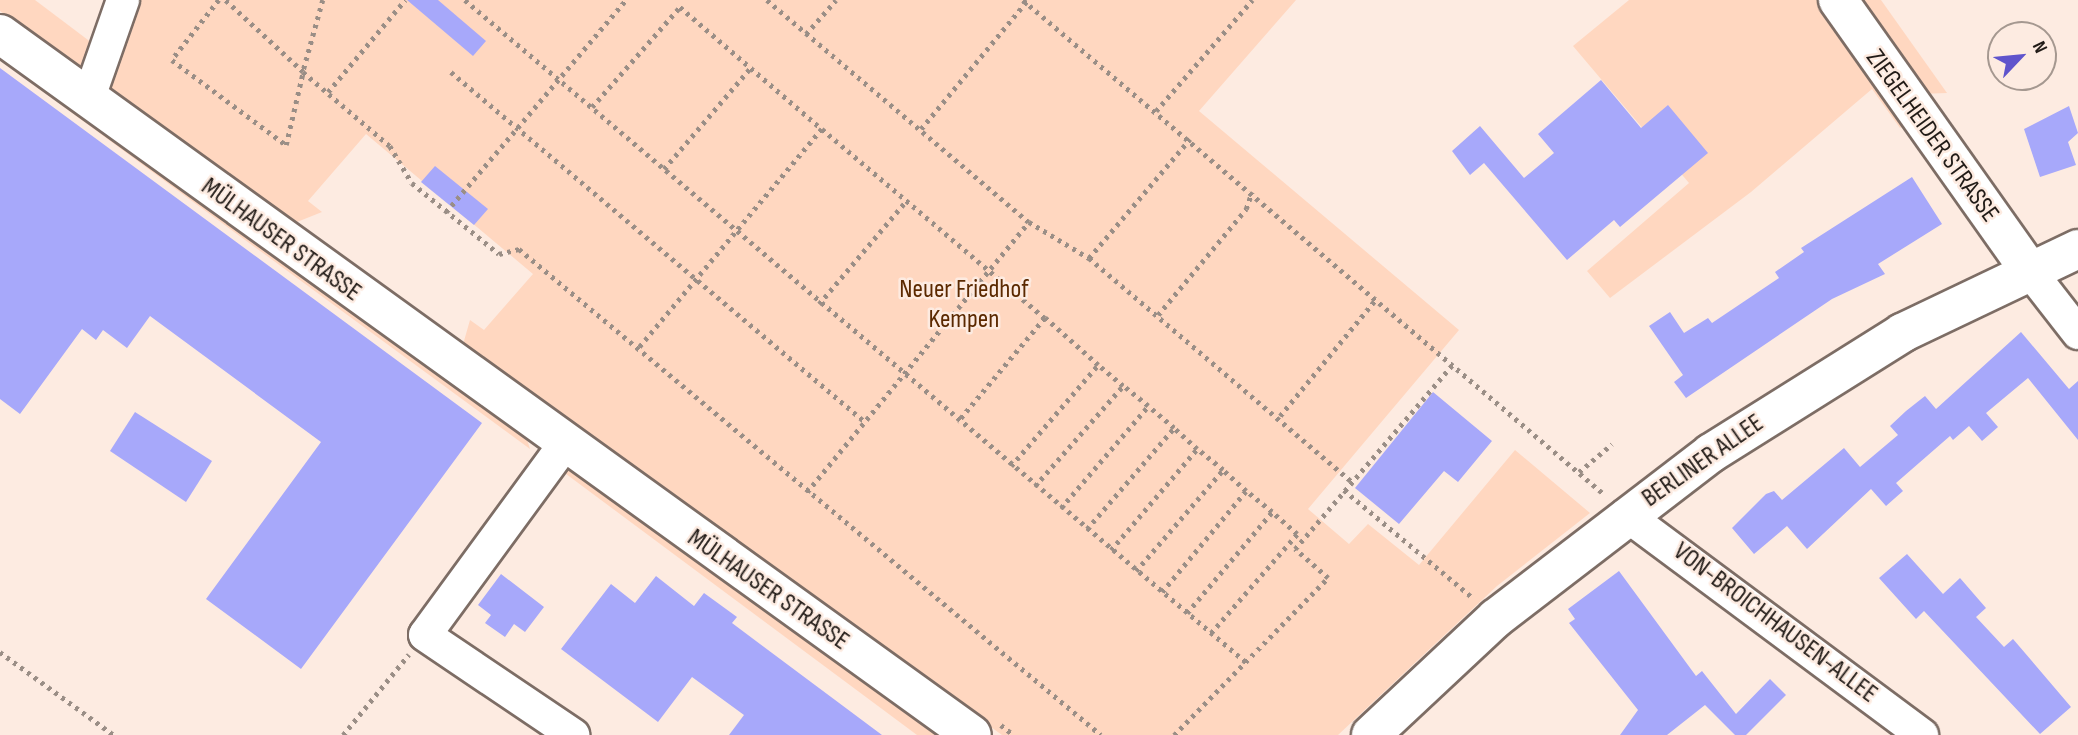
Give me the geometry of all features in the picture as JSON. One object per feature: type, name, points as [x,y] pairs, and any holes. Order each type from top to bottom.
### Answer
[{"type":"street","points":[[88,100],[123,0]]},
{"type":"street","name":"ZIEGELHEIDER STRASSE","points":[[1838,0],[2029,270]]},
{"type":"street","name":"MÜLHAUSER STRASSE","points":[[0,34],[564,445],[972,735]]},
{"type":"street","name":"BERLINER ALLEE","points":[[1371,735],[1496,618],[1626,515],[1829,375],[2029,270],[2078,249]]},
{"type":"street","points":[[2029,270],[2078,333]]},
{"type":"street","points":[[564,445],[425,635],[573,735]]},
{"type":"street","name":"VON-BROICHHAUSEN-ALLEE","points":[[1626,515],[1922,735]]},
{"type":"path","points":[[219,0],[172,60],[286,145],[323,0]]},
{"type":"path","points":[[225,0],[303,72],[390,146],[412,183],[446,212],[499,254],[519,249],[1101,735]]},
{"type":"path","points":[[328,92],[405,0]]},
{"type":"path","points":[[465,0],[901,376],[1246,662]]},
{"type":"path","points":[[446,212],[512,127],[559,79],[626,0]]},
{"type":"path","points":[[767,0],[1029,222],[1089,258],[1280,416],[1351,481]]},
{"type":"path","points":[[806,34],[836,0]]},
{"type":"path","points":[[1156,111],[1252,0]]},
{"type":"path","points":[[921,129],[1025,1],[1454,363],[1592,485]]},
{"type":"path","points":[[592,107],[680,7],[989,269],[1297,534],[1211,633]]},
{"type":"path","points":[[664,169],[751,68]]},
{"type":"path","points":[[452,72],[512,127],[695,277],[864,421]]},
{"type":"path","points":[[638,349],[695,277],[822,129]]},
{"type":"path","points":[[1089,258],[1189,139]]},
{"type":"path","points":[[1158,315],[1246,209],[1252,192]]},
{"type":"path","points":[[819,304],[906,200]]},
{"type":"path","points":[[807,492],[1029,222]]},
{"type":"path","points":[[1280,416],[1377,298]]},
{"type":"path","points":[[958,422],[1045,318]]},
{"type":"path","points":[[1174,735],[1328,578],[1295,549],[1454,363]]},
{"type":"path","points":[[1011,466],[1098,365]]},
{"type":"path","points":[[1035,486],[1123,386]]},
{"type":"path","points":[[1061,508],[1147,406]]},
{"type":"path","points":[[1087,529],[1174,428]]},
{"type":"path","points":[[1579,472],[1612,444]]},
{"type":"path","points":[[1111,550],[1197,449]]},
{"type":"path","points":[[1136,571],[1223,470]]},
{"type":"path","points":[[1343,490],[1482,605]]},
{"type":"path","points":[[1162,592],[1246,491]]},
{"type":"path","points":[[1187,613],[1272,512]]},
{"type":"path","points":[[343,735],[425,635]]},
{"type":"path","points":[[0,652],[114,735]]},
{"type":"green space","points":[[0,0],[35,0],[96,46],[81,70],[0,11]]},
{"type":"green space","name":"Neuer Friedhof Kempen","points":[[131,0],[1296,0],[1199,111],[1459,330],[1308,509],[1349,544],[1368,524],[1419,565],[1515,450],[1590,513],[1497,586],[1338,735],[1002,735],[462,348],[470,320],[484,330],[533,274],[366,134],[308,201],[322,212],[292,224],[106,86]]},
{"type":"green space","points":[[1629,0],[1824,0],[1906,123],[1900,128],[1872,89],[1751,192],[1610,298],[1587,271],[1689,183],[1573,46]]},
{"type":"green space","points":[[1853,0],[1881,0],[1947,93],[1919,94]]},
{"type":"green space","points":[[0,44],[524,430],[530,449],[0,60]]},
{"type":"green space","points":[[574,466],[945,735],[917,735],[558,468]]},
{"type":"building","points":[[407,0],[438,0],[486,41],[473,56]]},
{"type":"building","points":[[0,68],[482,423],[301,669],[206,599],[321,442],[150,316],[127,348],[103,330],[96,340],[82,329],[20,414],[0,399]]},
{"type":"building","points":[[1601,80],[1641,128],[1668,105],[1708,153],[1620,227],[1614,220],[1567,260],[1484,163],[1470,175],[1452,151],[1480,126],[1524,178],[1554,153],[1538,134]]},
{"type":"building","points":[[2069,106],[2078,133],[2068,142],[2076,165],[2040,177],[2024,129]]},
{"type":"building","points":[[435,166],[488,209],[474,225],[421,182]]},
{"type":"building","points":[[1912,177],[1942,224],[1878,264],[1885,274],[1832,299],[1686,398],[1674,382],[1683,375],[1649,326],[1670,312],[1684,333],[1708,318],[1712,323],[1779,278],[1775,272],[1804,252],[1801,248]]},
{"type":"building","points":[[2021,332],[2069,389],[2078,381],[2078,440],[2028,378],[1986,413],[1998,427],[1982,441],[1969,426],[1953,440],[1950,436],[1896,483],[1903,491],[1886,506],[1871,489],[1807,549],[1787,526],[1754,554],[1732,528],[1766,494],[1774,491],[1782,500],[1844,448],[1860,467],[1898,435],[1890,426],[1906,411],[1925,396],[1936,409]]},
{"type":"building","points":[[1433,392],[1492,441],[1458,482],[1444,471],[1399,524],[1355,488]]},
{"type":"building","points":[[135,412],[212,461],[186,502],[110,451]]},
{"type":"building","points":[[1907,554],[1943,594],[1960,578],[1986,608],[1976,617],[2004,647],[2013,639],[2071,707],[2040,734],[1924,611],[1916,619],[1879,578]]},
{"type":"building","points":[[1619,571],[1696,676],[1702,671],[1736,714],[1770,679],[1786,695],[1746,735],[1735,735],[1705,705],[1667,735],[1620,735],[1638,710],[1569,623],[1575,619],[1568,609]]},
{"type":"building","points":[[501,574],[544,607],[525,632],[514,624],[505,637],[485,623],[491,615],[478,605]]},
{"type":"building","points":[[656,576],[694,606],[704,593],[737,617],[732,623],[882,735],[729,735],[744,715],[692,677],[658,722],[561,649],[611,584],[635,603]]}]
